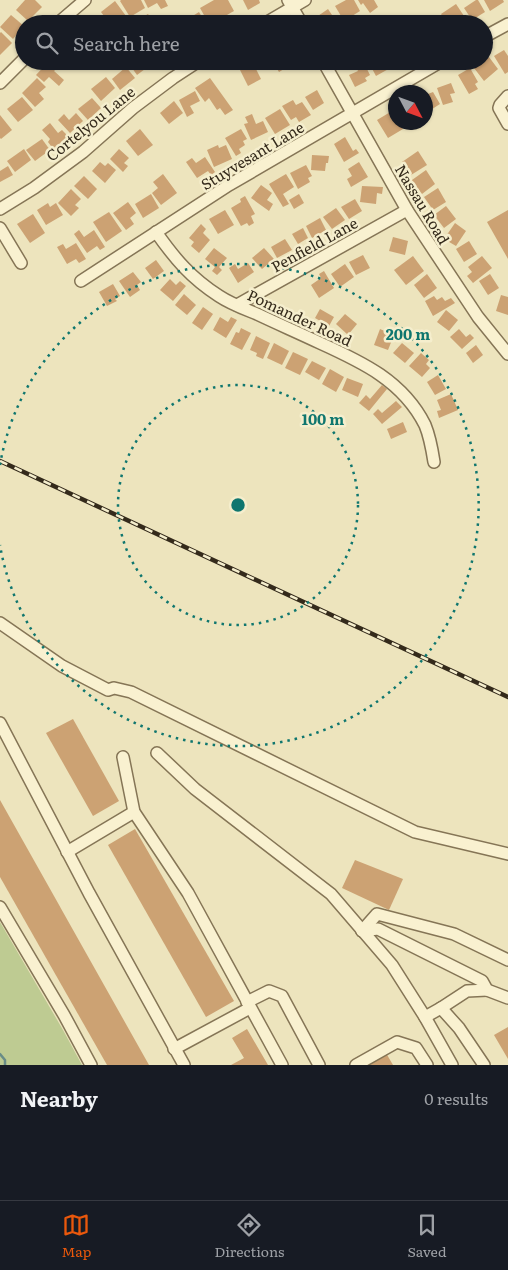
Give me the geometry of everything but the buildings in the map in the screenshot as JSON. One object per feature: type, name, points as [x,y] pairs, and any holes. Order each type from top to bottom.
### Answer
[{"type":"street","points":[[68,15],[85,0]]},
{"type":"street","points":[[276,15],[290,4],[305,0]]},
{"type":"street","points":[[290,4],[297,15]]},
{"type":"street","points":[[493,32],[508,24]]},
{"type":"street","points":[[0,83],[15,68]]},
{"type":"street","name":"Cortelyou Lane","points":[[0,209],[34,188],[82,152],[144,99],[185,70]]},
{"type":"street","name":"Nassau Road","points":[[328,70],[407,210],[478,317],[508,354]]},
{"type":"street","name":"Stuyvesant Lane","points":[[81,281],[230,185],[426,70]]},
{"type":"street","points":[[508,96],[500,104],[499,108],[508,124]]},
{"type":"street","name":"Penfield Lane","points":[[237,305],[407,210]]},
{"type":"street","points":[[0,228],[21,263]]},
{"type":"street","name":"Pomander Road","points":[[156,232],[176,260],[190,274],[221,298],[349,356],[393,384],[407,398],[425,426],[431,443],[434,462]]},
{"type":"street","points":[[498,342],[508,335]]},
{"type":"street","points":[[0,623],[62,666],[108,690],[114,688],[130,692],[415,832],[508,854]]},
{"type":"street","points":[[0,723],[67,852],[184,1065]]},
{"type":"street","points":[[157,753],[196,789],[331,894],[392,965],[452,1065]]},
{"type":"street","points":[[123,757],[134,812],[188,893],[282,1065]]},
{"type":"street","points":[[67,852],[134,812]]},
{"type":"street","points":[[458,848],[508,861]]},
{"type":"street","points":[[0,907],[92,1065]]},
{"type":"street","points":[[362,931],[377,914],[454,934],[508,960]]},
{"type":"street","points":[[362,931],[378,929],[482,981],[487,990]]},
{"type":"street","points":[[425,1018],[467,990],[487,990],[508,998]]},
{"type":"street","points":[[174,1048],[249,1005],[269,991],[282,996],[319,1065]]},
{"type":"street","points":[[441,1008],[459,1028],[484,1065]]},
{"type":"street","points":[[356,1065],[398,1042],[416,1048],[426,1065]]},
{"type":"green space","points":[[0,922],[63,1030],[82,1065],[0,1065]]},
{"type":"waterway","points":[[0,1054],[5,1060],[5,1065]]},
{"type":"railway","points":[[0,461],[508,697]]}]
